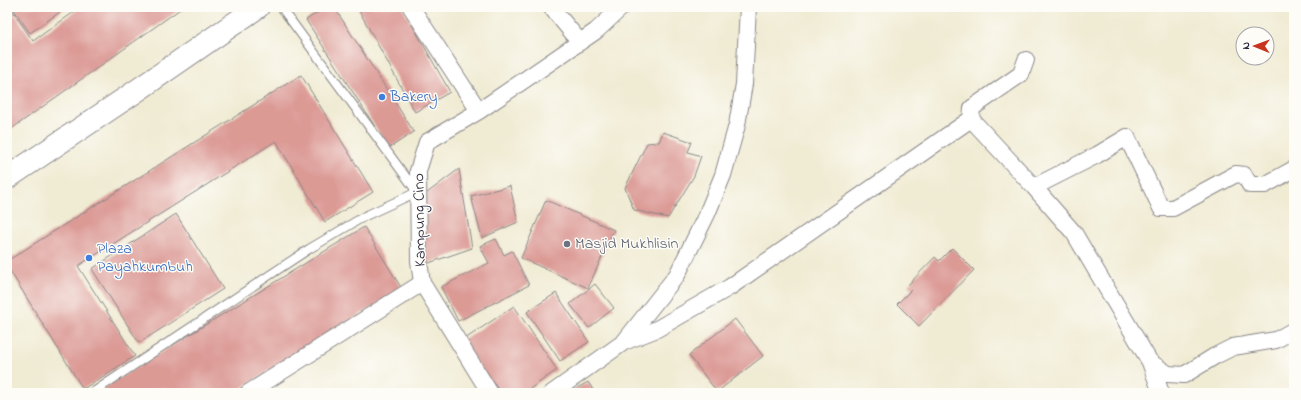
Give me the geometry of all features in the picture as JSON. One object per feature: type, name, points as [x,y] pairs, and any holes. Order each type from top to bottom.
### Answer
[{"type":"main road","points":[[7,178],[258,7]]},
{"type":"street","points":[[411,7],[479,111]]},
{"type":"street","points":[[551,7],[580,42]]},
{"type":"street","name":"Kampung Cino","points":[[490,393],[422,283],[418,261],[417,192],[418,171],[427,142],[479,111],[596,31],[622,7]]},
{"type":"street","points":[[624,342],[676,275],[707,214],[723,175],[737,125],[744,84],[748,7]]},
{"type":"street","points":[[1026,60],[1021,74],[972,108],[971,119],[1074,233],[1150,362],[1161,393]]},
{"type":"street","points":[[552,393],[624,342],[657,329],[730,287],[971,119]]},
{"type":"street","points":[[1034,187],[1097,155],[1127,137],[1161,208],[1173,208],[1236,174],[1244,175],[1250,185],[1265,185],[1294,169]]},
{"type":"street","points":[[248,393],[422,283]]},
{"type":"street","points":[[1150,362],[1168,374],[1184,375],[1233,347],[1276,340],[1294,330]]},
{"type":"lane","points":[[92,393],[309,249],[365,216],[417,192],[281,7]]},
{"type":"building","points":[[7,7],[10,7],[33,41],[81,7],[183,7],[7,132]]},
{"type":"building","points":[[12,7],[67,7],[30,33]]},
{"type":"building","points":[[326,7],[334,7],[414,132],[389,148],[306,20]]},
{"type":"building","points":[[357,7],[402,7],[450,92],[415,112]]},
{"type":"building","points":[[301,75],[373,192],[325,222],[276,141],[78,266],[135,356],[83,389],[7,266],[7,261]]},
{"type":"building","points":[[663,132],[692,142],[688,152],[701,156],[694,176],[668,218],[634,210],[625,188],[647,143],[659,142]]},
{"type":"building","points":[[459,169],[472,248],[426,264],[423,196]]},
{"type":"building","points":[[510,186],[518,222],[482,238],[471,196]]},
{"type":"building","name":"Masjid Mukhlisin","points":[[546,200],[614,230],[588,288],[521,258]]},
{"type":"building","points":[[176,214],[223,289],[139,343],[92,269]]},
{"type":"building","points":[[364,227],[402,289],[233,393],[101,393],[100,390]]},
{"type":"building","points":[[496,239],[504,255],[512,251],[529,285],[458,321],[441,287],[489,263],[480,246]]},
{"type":"building","points":[[952,248],[974,270],[919,326],[897,304],[912,289],[908,285],[935,257],[939,261]]},
{"type":"building","points":[[595,284],[614,308],[589,328],[570,304]]},
{"type":"building","points":[[556,293],[589,342],[560,361],[527,312]]},
{"type":"building","points":[[514,306],[557,370],[524,393],[497,393],[462,341]]},
{"type":"building","points":[[735,319],[763,356],[717,392],[689,355]]},
{"type":"building","points":[[588,382],[595,393],[569,393]]},
{"type":"place","name":"Bakery","points":[[382,97]]},
{"type":"place","name":"Masjid Mukhlisin","points":[[567,244]]},
{"type":"place","name":"Plaza Payahkumbuh","points":[[89,258]]}]
